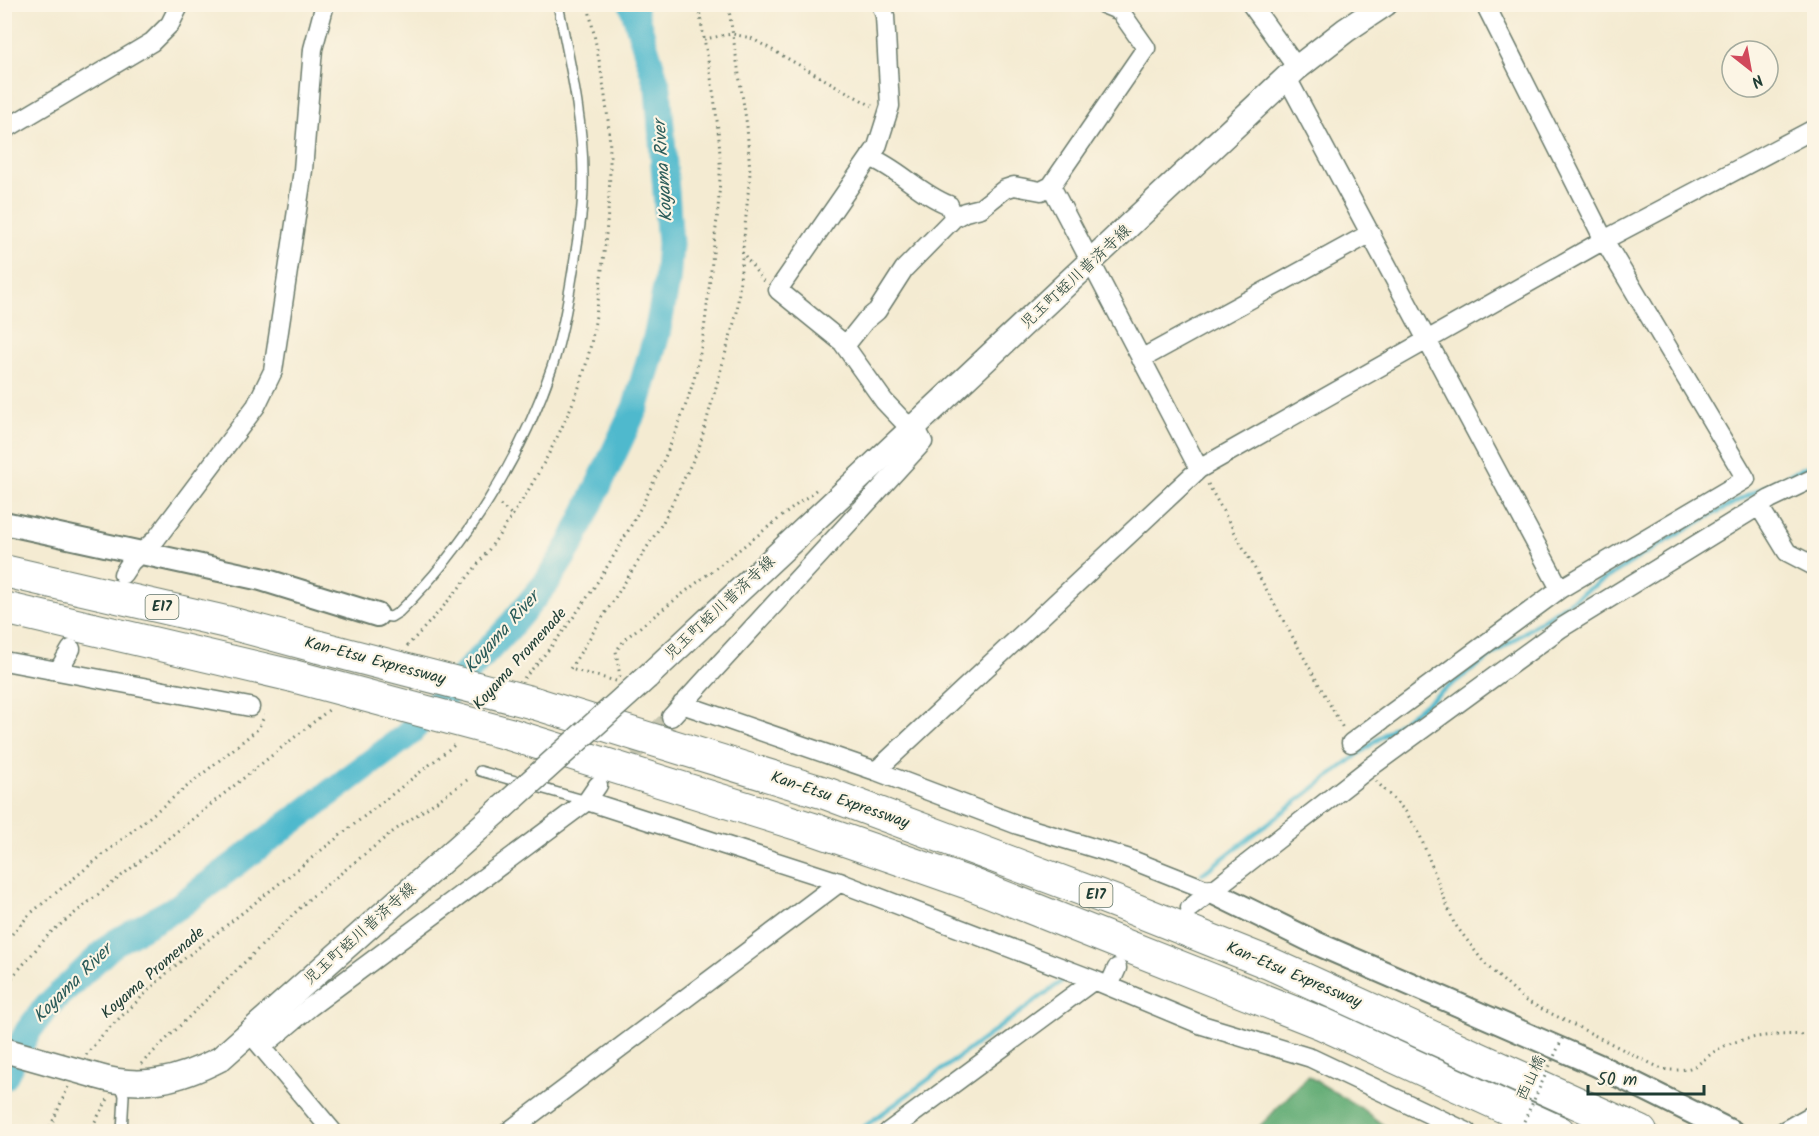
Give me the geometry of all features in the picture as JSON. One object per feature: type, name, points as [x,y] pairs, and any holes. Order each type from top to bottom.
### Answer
[{"type":"highway","name":"Kan-Etsu Expressway","points":[[4,571],[226,622],[319,647],[528,692],[828,794],[1116,902],[1282,969],[1641,1131]]},
{"type":"highway","name":"Kan-Etsu Expressway","points":[[4,608],[293,675],[509,734],[813,829],[971,884],[1323,1024],[1559,1131]]},
{"type":"main road","name":"児玉町蛭川普済寺線","points":[[4,1050],[121,1084],[152,1082],[185,1076],[256,1041],[502,808],[916,428],[1292,73],[1346,30],[1385,4]]},
{"type":"street","points":[[4,129],[152,42],[165,30],[180,4]]},
{"type":"street","points":[[123,574],[156,538],[256,406],[273,371],[303,170],[313,49],[326,4]]},
{"type":"street","points":[[881,4],[885,16],[890,106],[877,147],[778,290],[846,346],[884,401],[903,421],[916,428],[923,442],[676,710],[876,771],[1018,825],[1127,858],[1210,891],[1318,944],[1597,1065],[1732,1131]]},
{"type":"street","points":[[1251,4],[1292,73],[1371,233],[1560,589]]},
{"type":"street","points":[[1351,743],[1560,589],[1746,479],[1604,240],[1485,4]]},
{"type":"street","points":[[846,346],[865,321],[877,311],[904,269],[954,219],[965,212],[981,208],[1005,189],[1014,186],[1034,191],[1051,186],[1146,48],[1120,11],[1112,6]]},
{"type":"street","points":[[876,771],[1199,470],[1604,240],[1815,129]]},
{"type":"street","points":[[870,157],[891,166],[934,199],[949,205],[954,219]]},
{"type":"street","points":[[1051,186],[1199,470]]},
{"type":"street","points":[[1141,359],[1371,233]]},
{"type":"street","points":[[1190,908],[1368,769],[1561,628],[1760,506],[1815,478]]},
{"type":"street","points":[[1760,506],[1787,552],[1815,566]]},
{"type":"street","points":[[4,524],[142,551],[261,579],[377,615]]},
{"type":"street","points":[[58,671],[71,649]]},
{"type":"street","points":[[4,661],[250,707]]},
{"type":"street","points":[[333,1131],[256,1041],[310,1007],[586,801],[598,785]]},
{"type":"street","points":[[586,801],[840,882],[1102,983],[1202,1025],[1311,1058],[1467,1131]]},
{"type":"street","points":[[508,1131],[840,882]]},
{"type":"street","points":[[888,1131],[1102,983],[1117,968]]},
{"type":"street","points":[[1782,1131],[1815,1114]]},
{"type":"lane","points":[[377,615],[391,617],[399,612],[468,531],[519,443],[552,366],[561,334],[576,255],[583,176],[581,134],[558,4]]},
{"type":"lane","points":[[480,771],[586,801]]},
{"type":"lane","points":[[121,1084],[124,1096],[122,1131]]},
{"type":"path","points":[[400,652],[454,596],[512,514],[543,462],[577,394],[593,335],[609,214],[608,114],[588,4]]},
{"type":"path","name":"Koyama Promenade","points":[[528,692],[640,507],[663,460],[694,378],[719,198],[718,132],[698,4]]},
{"type":"path","points":[[728,4],[747,126],[750,173],[737,312],[718,387],[699,448],[663,522],[570,669],[621,682],[616,651],[626,638],[824,484]]},
{"type":"path","points":[[704,39],[732,34],[751,38],[887,114]]},
{"type":"path","points":[[744,255],[765,283],[778,290]]},
{"type":"path","points":[[1199,470],[1351,743]]},
{"type":"path","points":[[504,508],[512,514]]},
{"type":"path","points":[[4,987],[50,933],[335,706]]},
{"type":"path","points":[[4,943],[32,913],[258,729],[265,716],[260,710],[250,707]]},
{"type":"path","name":"Koyama Promenade","points":[[48,1131],[84,1072],[104,1033],[171,970],[457,743]]},
{"type":"path","points":[[1368,769],[1382,790],[1406,812],[1419,833],[1454,922],[1485,964],[1524,1000],[1662,1069],[1682,1072],[1700,1065],[1715,1050],[1732,1043],[1768,1034],[1815,1035]]},
{"type":"path","points":[[89,1131],[105,1102],[121,1084],[309,899],[392,833],[480,771]]},
{"type":"path","name":"西山橋","points":[[1519,1131],[1570,1024]]},
{"type":"green space","points":[[1308,1076],[1361,1108],[1391,1131],[1255,1131]]},
{"type":"waterway","name":"Koyama River","points":[[4,1077],[28,1031],[47,1006],[114,943],[178,907],[406,736],[507,630],[547,582],[572,542],[636,406],[657,334],[667,281],[670,244],[658,88],[632,4]]},
{"type":"waterway","points":[[1202,874],[1423,706],[1574,599],[1651,550],[1731,504],[1814,463]]},
{"type":"waterway","points":[[857,1132],[1065,979]]},
{"type":"tunnel","points":[[613,772],[671,717]]}]
